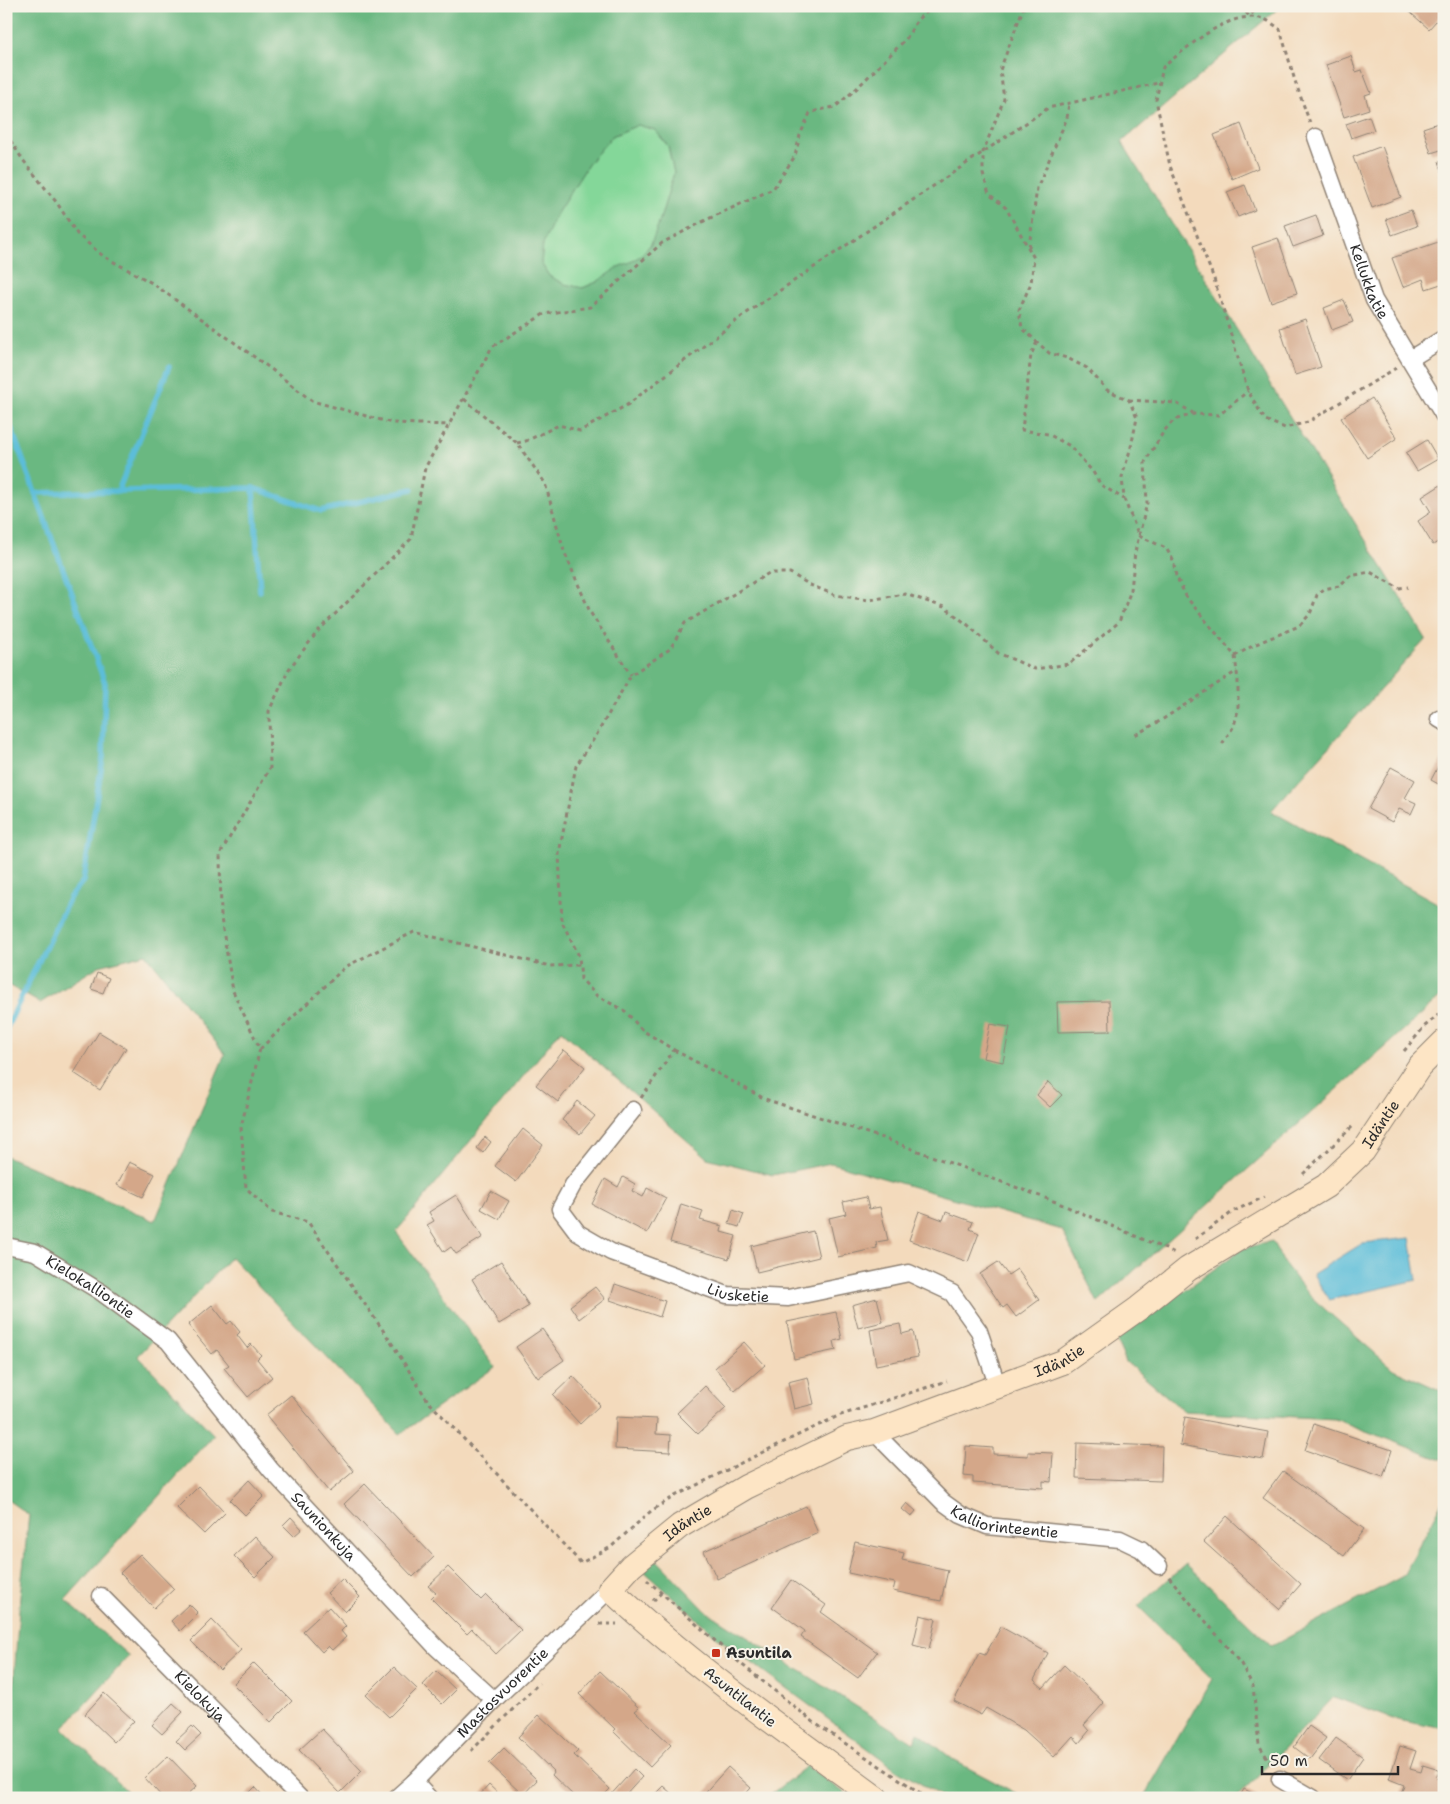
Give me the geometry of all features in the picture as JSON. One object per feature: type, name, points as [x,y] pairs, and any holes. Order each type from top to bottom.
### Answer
[{"type":"street","name":"Kellukkatie","points":[[1316,137],[1374,300],[1444,416]]},
{"type":"street","points":[[1410,359],[1444,338]]},
{"type":"street","name":"Idäntie","points":[[610,1589],[631,1566],[680,1526],[746,1487],[847,1438],[874,1432],[1063,1362],[1139,1308],[1188,1269],[1326,1186],[1363,1151],[1419,1066],[1444,1042]]},
{"type":"street","name":"Liusketie","points":[[633,1110],[573,1185],[560,1209],[578,1233],[611,1252],[726,1295],[788,1298],[910,1273],[952,1293],[979,1331],[998,1387]]},
{"type":"street","name":"Kielokalliontie","points":[[6,1246],[35,1252],[101,1292],[168,1341]]},
{"type":"street","name":"Saunionkuja","points":[[168,1341],[272,1470],[436,1647],[494,1700]]},
{"type":"street","name":"Kalliorinteentie","points":[[874,1432],[943,1502],[962,1515],[987,1526],[1120,1539],[1142,1549],[1159,1566]]},
{"type":"street","name":"Mastosvuorentie","points":[[396,1798],[494,1700],[610,1589]]},
{"type":"street","name":"Asuntilantie","points":[[610,1589],[638,1615],[761,1713],[876,1798]]},
{"type":"street","name":"Kielokuja","points":[[101,1596],[300,1798]]},
{"type":"street","points":[[1280,1778],[1313,1798]]},
{"type":"street","points":[[414,1782],[429,1798]]},
{"type":"path","points":[[260,1049],[233,991],[221,918],[220,854],[270,768],[269,711],[289,669],[318,631],[411,539],[425,468],[492,347],[544,314],[590,307],[662,243],[773,189],[795,156],[800,135],[810,113],[834,107],[856,89],[906,39],[918,19],[934,6]]},
{"type":"path","points":[[1024,6],[1000,70],[1004,98],[983,152],[983,174],[989,194],[1006,208],[1034,258],[1030,283],[1019,310],[1022,328],[1049,353],[1067,358],[1087,368],[1107,390],[1129,400],[1176,403],[1194,414]]},
{"type":"path","points":[[1241,6],[1249,16]]},
{"type":"path","points":[[1249,16],[1260,6]]},
{"type":"path","points":[[1316,137],[1295,81],[1280,29],[1263,18],[1249,16],[1216,26],[1163,66],[1156,100],[1170,166],[1214,279],[1248,391],[1265,420],[1285,428],[1308,422],[1410,359]]},
{"type":"path","points":[[517,443],[526,441],[559,425],[580,431],[627,405],[744,315],[1048,108],[1158,83]]},
{"type":"path","points":[[1029,248],[1037,188],[1067,118],[1069,103]]},
{"type":"path","points":[[6,134],[23,160],[57,203],[77,234],[104,256],[152,283],[312,401],[392,423],[450,424]]},
{"type":"path","points":[[1037,342],[1031,355],[1022,430],[1048,434],[1070,446],[1093,472],[1101,485],[1124,499]]},
{"type":"path","points":[[1172,1257],[1177,1254],[1056,1202],[888,1140],[765,1100],[674,1050],[642,1030],[625,1011],[597,996],[581,979],[579,956],[562,922],[560,853],[576,766],[631,675],[670,649],[685,623],[768,573],[790,573],[810,585],[836,595],[869,600],[905,594],[944,607],[968,625],[998,654],[1035,669],[1069,664],[1119,622],[1131,590],[1135,552],[1147,503],[1145,462],[1164,431],[1174,420],[1194,414],[1219,415],[1248,391]]},
{"type":"path","points":[[464,399],[517,443],[545,483],[564,551],[590,612],[631,675]]},
{"type":"path","points":[[1129,400],[1137,418],[1132,447],[1122,477],[1124,499],[1139,536],[1166,548],[1173,560],[1176,576],[1187,598],[1235,656],[1238,710],[1234,726],[1220,747]]},
{"type":"path","points":[[1235,656],[1256,644],[1299,626],[1310,614],[1317,595],[1324,588],[1339,586],[1350,576],[1370,572],[1399,588],[1408,587]]},
{"type":"path","points":[[1134,734],[1160,721],[1237,671]]},
{"type":"path","points":[[580,965],[550,966],[414,932],[344,967],[260,1049],[241,1127],[246,1188],[272,1212],[308,1222],[389,1339],[428,1401],[581,1563],[611,1547],[651,1511],[675,1496],[761,1453],[838,1416],[955,1378]]},
{"type":"path","points":[[1400,1057],[1425,1026],[1444,1010]]},
{"type":"path","points":[[633,1110],[674,1050]]},
{"type":"path","points":[[1298,1177],[1343,1137],[1354,1124]]},
{"type":"path","points":[[1190,1243],[1234,1211],[1267,1196]]},
{"type":"path","points":[[611,1547],[740,1662],[816,1724],[928,1798]]},
{"type":"path","points":[[1159,1566],[1241,1664],[1253,1686],[1259,1745],[1280,1778]]},
{"type":"path","points":[[593,1630],[600,1623],[626,1624],[661,1593]]},
{"type":"path","points":[[468,1754],[544,1678]]},
{"type":"green space","points":[[6,6],[1281,6],[1122,142],[1426,639],[1271,811],[1444,907],[1444,994],[1098,1303],[1062,1230],[831,1163],[773,1175],[707,1158],[561,1030],[396,1232],[495,1367],[400,1434],[231,1257],[138,1356],[214,1435],[65,1600],[129,1656],[63,1728],[134,1798],[6,1798],[6,1700],[13,1693],[20,1596],[29,1515],[6,1499],[6,1468],[10,1447],[6,1446],[6,1156],[155,1221],[225,1054],[146,954],[99,966],[40,1003],[6,984]],"holes":[[[638,125],[655,130],[668,146],[674,173],[651,244],[640,256],[631,262],[618,267],[597,282],[583,288],[564,284],[549,276],[541,263],[543,244],[556,215],[589,163],[612,136]]]},
{"type":"green space","points":[[638,125],[655,130],[668,146],[674,173],[651,244],[640,256],[618,267],[597,282],[582,288],[564,284],[549,276],[541,263],[543,244],[556,215],[589,163],[612,136]]},
{"type":"green space","points":[[1272,1241],[1284,1263],[1310,1296],[1393,1369],[1444,1392],[1444,1461],[1335,1419],[1184,1411],[1126,1362],[1116,1340],[1242,1249]]},
{"type":"green space","points":[[1444,1499],[1444,1729],[1393,1719],[1334,1697],[1236,1798],[1143,1798],[1212,1679],[1138,1606],[1186,1564],[1272,1646],[1403,1576]]},
{"type":"green space","points":[[655,1558],[706,1611],[914,1743],[918,1732],[955,1761],[1025,1798],[945,1798],[897,1770],[717,1637],[644,1571]]},
{"type":"green space","points":[[807,1766],[852,1798],[775,1798],[771,1794]]},
{"type":"water","points":[[1410,1238],[1417,1280],[1329,1300],[1313,1274],[1363,1243]]},
{"type":"building","points":[[1403,6],[1442,6],[1444,12],[1429,29]]},
{"type":"building","points":[[1351,56],[1356,72],[1362,70],[1371,93],[1365,95],[1369,109],[1344,117],[1326,65]]},
{"type":"building","points":[[1369,116],[1374,130],[1351,138],[1346,124]]},
{"type":"building","points":[[1444,121],[1444,149],[1431,153],[1423,128]]},
{"type":"building","points":[[1241,124],[1258,168],[1232,179],[1214,135]]},
{"type":"building","points":[[1382,146],[1401,197],[1372,208],[1353,157]]},
{"type":"building","points":[[1444,160],[1444,173],[1443,174],[1439,161]]},
{"type":"building","points":[[1245,185],[1255,210],[1238,217],[1227,192]]},
{"type":"building","points":[[1411,210],[1417,226],[1392,235],[1386,219]]},
{"type":"building","points":[[1316,215],[1323,236],[1293,247],[1285,226]]},
{"type":"building","points":[[1278,238],[1297,293],[1271,302],[1252,247]]},
{"type":"building","points":[[1444,240],[1444,283],[1426,289],[1423,279],[1403,287],[1392,258]]},
{"type":"building","points":[[1344,300],[1353,322],[1332,330],[1324,308]]},
{"type":"building","points":[[1305,319],[1321,367],[1295,375],[1280,328]]},
{"type":"building","points":[[1372,398],[1397,438],[1367,458],[1341,418]]},
{"type":"building","points":[[1427,440],[1438,459],[1417,471],[1406,453]]},
{"type":"building","points":[[1444,483],[1444,538],[1433,545],[1418,521],[1431,512],[1422,497]]},
{"type":"building","points":[[1444,668],[1444,697],[1439,696]]},
{"type":"building","points":[[1444,755],[1444,787],[1431,780]]},
{"type":"building","points":[[1391,767],[1415,780],[1405,798],[1416,803],[1411,814],[1399,809],[1392,822],[1368,809]]},
{"type":"building","points":[[97,973],[109,978],[103,993],[91,989]]},
{"type":"building","points":[[1109,1001],[1110,1031],[1058,1032],[1057,1002]]},
{"type":"building","points":[[990,1024],[1010,1027],[1003,1062],[983,1058]]},
{"type":"building","points":[[99,1032],[126,1048],[100,1090],[74,1073]]},
{"type":"building","points":[[564,1050],[585,1067],[558,1102],[536,1085]]},
{"type":"building","points":[[1048,1082],[1062,1095],[1050,1107],[1037,1095]]},
{"type":"building","points":[[577,1101],[595,1116],[580,1134],[562,1120]]},
{"type":"building","points":[[523,1129],[543,1145],[516,1182],[495,1166]]},
{"type":"building","points":[[485,1137],[491,1142],[483,1153],[477,1148]]},
{"type":"building","points":[[129,1162],[155,1174],[143,1197],[117,1185]]},
{"type":"building","points":[[623,1177],[635,1184],[632,1191],[643,1197],[647,1188],[666,1198],[647,1233],[592,1204],[605,1179],[618,1187]]},
{"type":"building","points":[[491,1191],[509,1201],[499,1219],[481,1209]]},
{"type":"building","points":[[456,1195],[483,1237],[456,1254],[451,1247],[444,1252],[427,1225],[434,1221],[429,1212]]},
{"type":"building","points":[[866,1197],[869,1209],[880,1207],[888,1240],[876,1242],[877,1248],[838,1257],[829,1218],[846,1214],[843,1202]]},
{"type":"building","points":[[681,1204],[703,1211],[700,1220],[722,1226],[721,1232],[736,1236],[729,1259],[670,1242]]},
{"type":"building","points":[[733,1210],[744,1214],[739,1227],[729,1224]]},
{"type":"building","points":[[919,1211],[943,1220],[946,1212],[973,1222],[970,1229],[979,1233],[968,1262],[909,1240]]},
{"type":"building","points":[[813,1231],[819,1257],[757,1272],[751,1246]]},
{"type":"building","points":[[501,1261],[529,1306],[499,1324],[472,1279]]},
{"type":"building","points":[[998,1262],[1008,1275],[1017,1269],[1039,1300],[1016,1317],[1007,1305],[1003,1308],[980,1274]]},
{"type":"building","points":[[615,1284],[665,1301],[660,1317],[610,1300]]},
{"type":"building","points":[[595,1287],[605,1299],[579,1319],[570,1306]]},
{"type":"building","points":[[877,1298],[883,1322],[858,1328],[852,1305]]},
{"type":"building","points":[[212,1305],[227,1324],[231,1321],[240,1332],[237,1335],[247,1348],[251,1344],[261,1355],[257,1359],[272,1377],[248,1397],[224,1368],[229,1365],[217,1350],[212,1354],[188,1325]]},
{"type":"building","points":[[836,1312],[842,1339],[834,1341],[836,1350],[794,1359],[787,1322]]},
{"type":"building","points":[[900,1324],[902,1334],[913,1331],[918,1357],[876,1365],[870,1330]]},
{"type":"building","points":[[542,1329],[564,1360],[538,1378],[516,1347]]},
{"type":"building","points":[[744,1342],[765,1365],[735,1391],[715,1368]]},
{"type":"building","points":[[573,1376],[600,1405],[580,1424],[553,1395]]},
{"type":"building","points":[[808,1377],[814,1404],[794,1409],[788,1382]]},
{"type":"building","points":[[705,1386],[726,1408],[698,1434],[677,1413]]},
{"type":"building","points":[[291,1395],[354,1471],[329,1492],[266,1415]]},
{"type":"building","points":[[616,1417],[657,1419],[656,1434],[671,1435],[670,1452],[615,1449]]},
{"type":"building","points":[[1185,1417],[1268,1432],[1263,1459],[1180,1445]]},
{"type":"building","points":[[1314,1424],[1392,1450],[1383,1477],[1305,1450]]},
{"type":"building","points":[[1077,1443],[1162,1446],[1161,1481],[1076,1478]]},
{"type":"building","points":[[966,1446],[993,1448],[993,1454],[1028,1456],[1028,1452],[1053,1453],[1051,1482],[1043,1481],[1043,1488],[973,1483],[973,1477],[964,1476]]},
{"type":"building","points":[[1283,1471],[1364,1529],[1344,1556],[1263,1498]]},
{"type":"building","points":[[249,1480],[264,1496],[245,1515],[230,1500]]},
{"type":"building","points":[[365,1484],[434,1557],[413,1577],[344,1504]]},
{"type":"building","points":[[199,1486],[225,1513],[204,1534],[177,1508]]},
{"type":"building","points":[[907,1503],[916,1511],[911,1517],[902,1509]]},
{"type":"building","points":[[806,1506],[818,1533],[717,1579],[704,1551]]},
{"type":"building","points":[[1227,1516],[1301,1584],[1279,1609],[1204,1542]]},
{"type":"building","points":[[291,1517],[302,1529],[294,1536],[283,1525]]},
{"type":"building","points":[[255,1536],[275,1557],[255,1577],[234,1556]]},
{"type":"building","points":[[855,1542],[904,1553],[902,1560],[948,1570],[941,1601],[893,1591],[895,1583],[848,1573]]},
{"type":"building","points":[[140,1554],[174,1589],[154,1608],[120,1573]]},
{"type":"building","points":[[448,1567],[481,1600],[486,1595],[521,1630],[496,1654],[472,1629],[467,1634],[431,1598],[436,1593],[428,1586]]},
{"type":"building","points":[[342,1579],[360,1597],[345,1612],[327,1593]]},
{"type":"building","points":[[791,1580],[826,1605],[821,1612],[877,1652],[858,1678],[801,1637],[805,1631],[772,1607]]},
{"type":"building","points":[[189,1604],[198,1613],[180,1631],[171,1621]]},
{"type":"building","points":[[329,1607],[346,1626],[341,1631],[346,1637],[332,1650],[328,1646],[322,1652],[303,1631]]},
{"type":"building","points":[[920,1615],[936,1619],[929,1649],[913,1645]]},
{"type":"building","points":[[212,1620],[241,1650],[220,1670],[191,1641]]},
{"type":"building","points":[[1001,1627],[1048,1653],[1034,1680],[1043,1688],[1064,1665],[1104,1703],[1084,1725],[1089,1731],[1079,1743],[1073,1736],[1054,1757],[1024,1730],[986,1708],[981,1715],[954,1701],[979,1653],[985,1655]]},
{"type":"building","points":[[254,1663],[292,1701],[271,1722],[233,1684]]},
{"type":"building","points":[[394,1667],[417,1689],[389,1717],[366,1695]]},
{"type":"building","points":[[436,1671],[456,1690],[442,1704],[423,1685]]},
{"type":"building","points":[[600,1671],[639,1708],[635,1711],[671,1745],[650,1767],[579,1694]]},
{"type":"building","points":[[104,1693],[134,1721],[114,1742],[85,1714]]},
{"type":"building","points":[[173,1703],[183,1712],[162,1734],[152,1725]]},
{"type":"building","points":[[539,1715],[578,1751],[574,1755],[610,1789],[601,1798],[576,1798],[552,1775],[554,1772],[518,1737]]},
{"type":"building","points":[[192,1726],[201,1735],[185,1750],[176,1741]]},
{"type":"building","points":[[1309,1726],[1326,1738],[1310,1759],[1294,1747]]},
{"type":"building","points":[[322,1729],[362,1771],[340,1793],[299,1750]]},
{"type":"building","points":[[1336,1738],[1363,1757],[1347,1780],[1319,1760]]},
{"type":"building","points":[[1400,1746],[1416,1751],[1410,1769],[1421,1772],[1423,1765],[1439,1770],[1436,1778],[1444,1781],[1440,1798],[1400,1796],[1404,1785],[1389,1779]]},
{"type":"building","points":[[504,1748],[537,1780],[523,1795],[489,1763]]},
{"type":"building","points":[[168,1756],[197,1786],[184,1798],[163,1798],[145,1778]]},
{"type":"building","points":[[728,1767],[751,1788],[742,1798],[700,1798]]},
{"type":"building","points":[[634,1769],[642,1777],[623,1798],[608,1798]]},
{"type":"building","points":[[489,1785],[503,1798],[477,1798]]},
{"type":"building","points":[[663,1786],[673,1795],[670,1798],[651,1798]]},
{"type":"building","points":[[255,1787],[265,1798],[244,1798]]},
{"type":"building","points":[[1244,1789],[1262,1798],[1239,1798]]},
{"type":"waterway","points":[[118,491],[169,367]]},
{"type":"waterway","points":[[6,414],[105,683],[103,758],[83,881],[70,897],[6,1029]]},
{"type":"waterway","points":[[253,488],[260,591]]},
{"type":"waterway","points":[[35,493],[253,488],[321,511],[412,489]]},
{"type":"place","name":"Asuntila","points":[[716,1653]]}]
